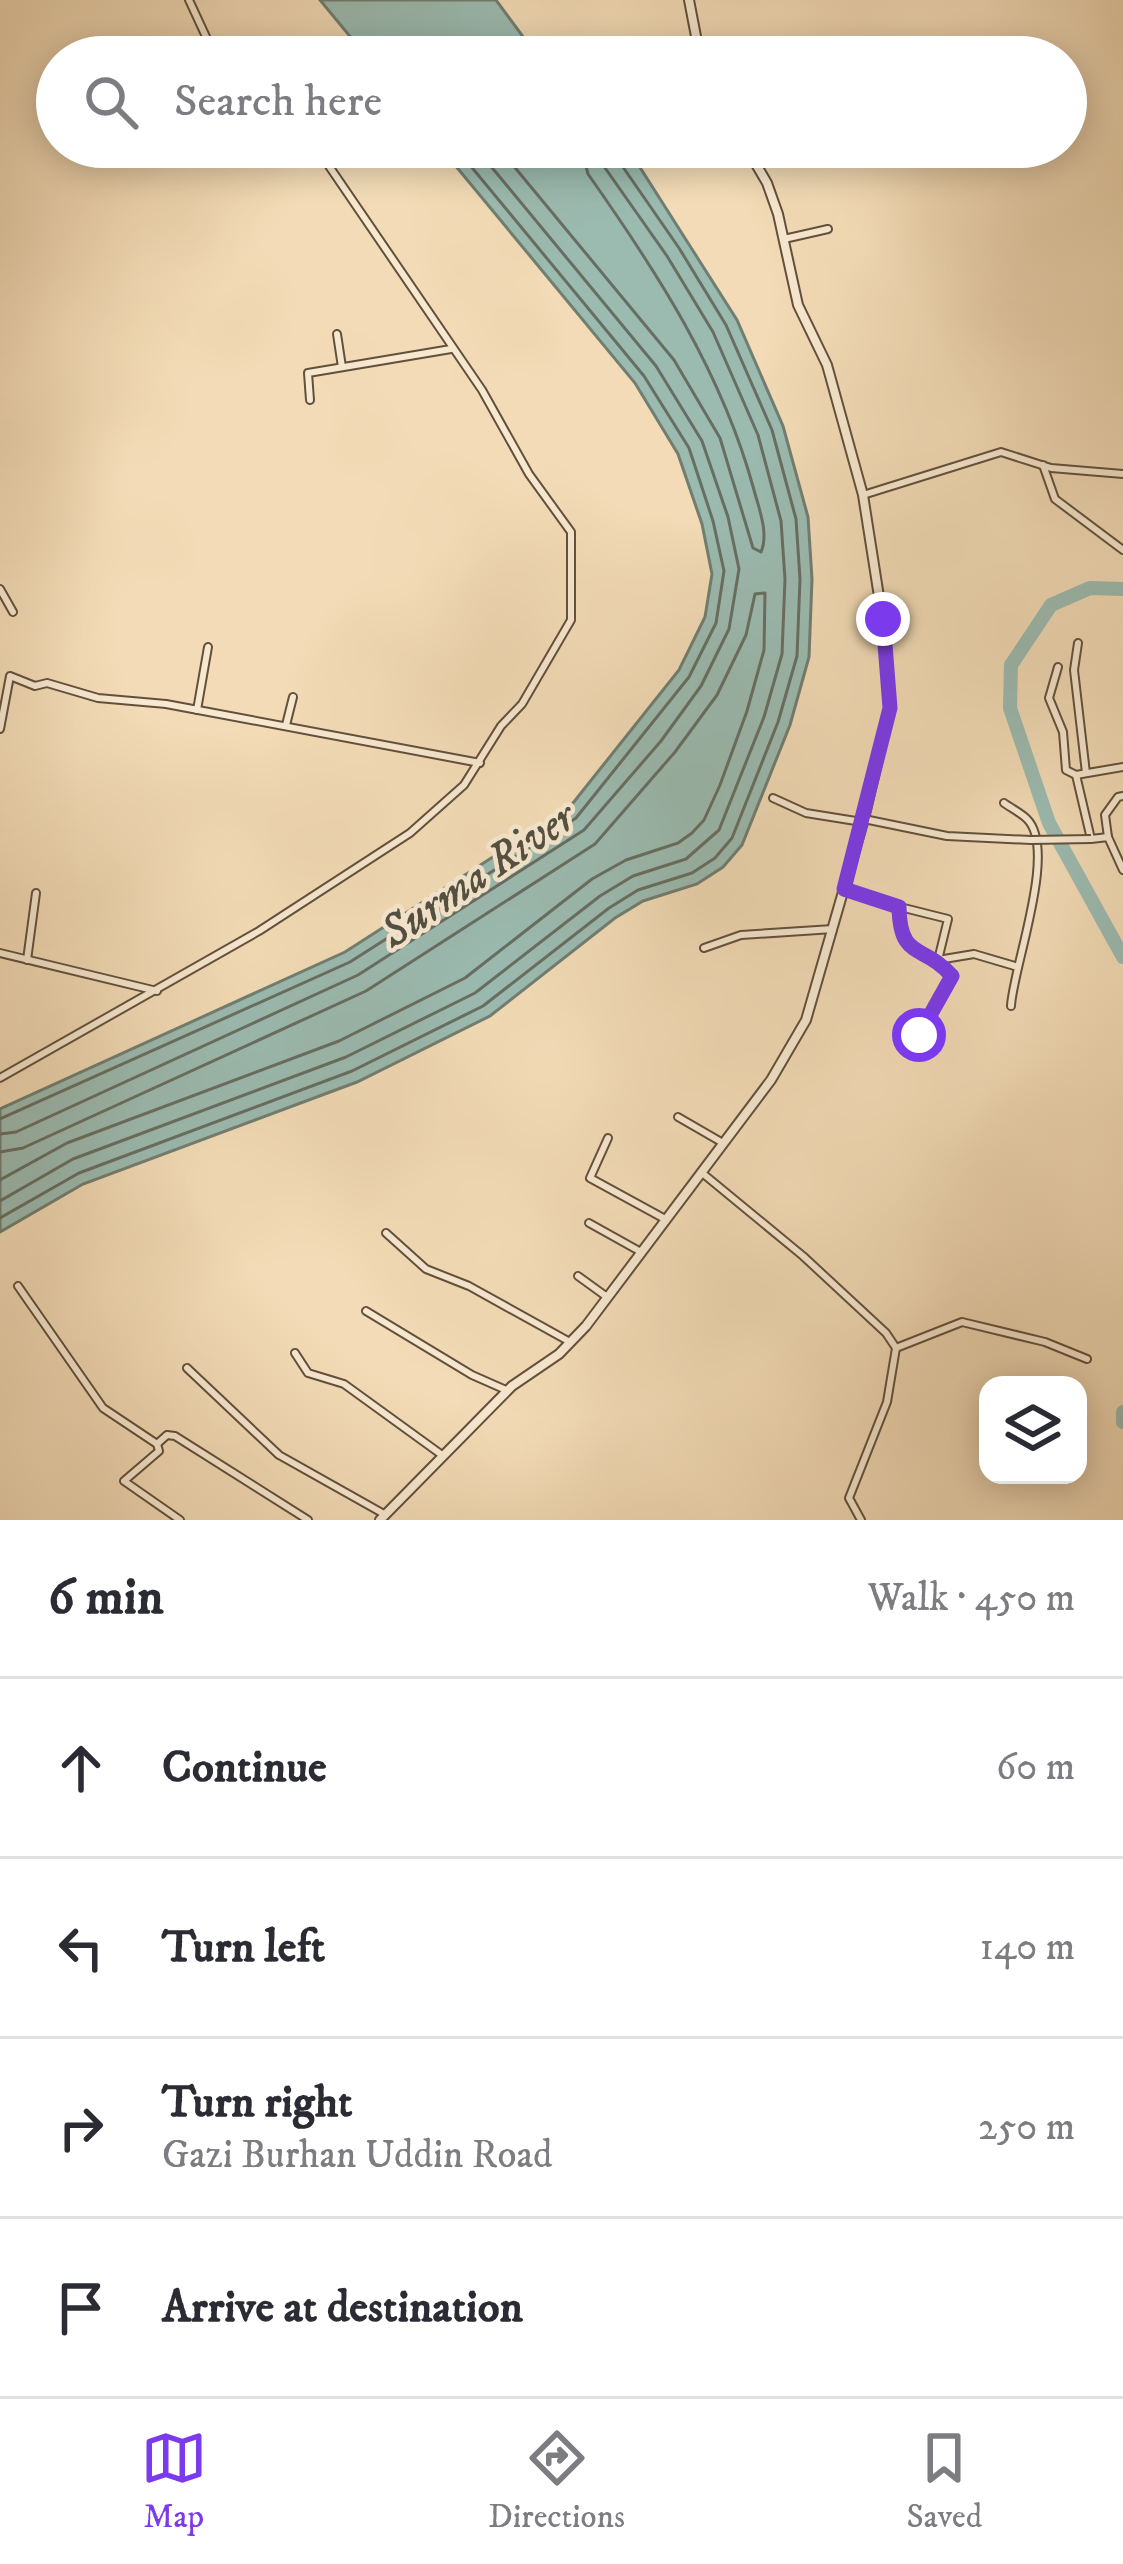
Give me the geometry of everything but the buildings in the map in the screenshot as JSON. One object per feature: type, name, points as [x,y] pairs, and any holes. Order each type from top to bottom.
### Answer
[{"type":"street","points":[[189,0],[206,36]]},
{"type":"street","points":[[689,0],[696,36]]},
{"type":"street","points":[[0,1078],[259,931],[410,833],[464,785],[564,638],[571,620],[571,532],[332,168]]},
{"type":"street","points":[[187,1367],[279,1455],[382,1517],[509,1388],[570,1342],[771,1080],[806,1021],[864,821],[890,708],[884,622],[863,495],[827,365],[798,304],[767,183],[758,168]]},
{"type":"street","points":[[783,239],[828,229]]},
{"type":"street","points":[[338,334],[342,367]]},
{"type":"street","points":[[310,400],[308,373],[452,349]]},
{"type":"street","points":[[863,495],[1001,452],[1043,465],[1123,474]]},
{"type":"street","points":[[1043,465],[1055,499],[1123,550]]},
{"type":"street","points":[[0,590],[13,612]]},
{"type":"street","points":[[1078,643],[1074,670],[1086,773]]},
{"type":"street","points":[[197,710],[208,647]]},
{"type":"street","points":[[1058,667],[1049,698],[1063,732],[1066,770],[1076,775],[1123,766]]},
{"type":"street","points":[[0,729],[10,676],[34,686],[47,682],[98,698],[286,725],[480,763]]},
{"type":"street","points":[[286,725],[293,697]]},
{"type":"street","points":[[1076,775],[1090,839]]},
{"type":"street","points":[[1123,796],[1105,815],[1108,837],[1123,870]]},
{"type":"street","points":[[773,798],[806,812],[947,836],[1108,837]]},
{"type":"street","points":[[1004,802],[1030,820],[1036,835],[1032,919],[1011,1006]]},
{"type":"street","points":[[844,889],[948,919],[938,960]]},
{"type":"street","points":[[27,961],[36,893]]},
{"type":"street","points":[[899,907],[899,933],[907,946],[938,960],[952,976],[919,1035]]},
{"type":"street","points":[[704,948],[741,935],[832,929]]},
{"type":"street","points":[[0,952],[157,991]]},
{"type":"street","points":[[938,960],[974,954],[1018,968]]},
{"type":"street","points":[[678,1117],[723,1143]]},
{"type":"street","points":[[608,1138],[590,1178],[665,1219]]},
{"type":"street","points":[[700,1172],[803,1256],[886,1333],[896,1348],[886,1402],[849,1498],[861,1520]]},
{"type":"street","points":[[589,1223],[640,1252]]},
{"type":"street","points":[[386,1233],[426,1269],[470,1286],[570,1342]]},
{"type":"street","points":[[578,1276],[607,1297]]},
{"type":"street","points":[[18,1286],[103,1408],[157,1444],[159,1451],[124,1481],[180,1520]]},
{"type":"street","points":[[366,1311],[494,1387],[509,1388]]},
{"type":"street","points":[[896,1348],[962,1322],[1045,1342],[1087,1359]]},
{"type":"street","points":[[295,1353],[308,1373],[344,1384],[442,1455]]},
{"type":"street","points":[[157,1444],[167,1435],[175,1436],[308,1520]]},
{"type":"water","points":[[320,0],[496,0],[523,36],[350,36]]},
{"type":"water","name":"Surma River","points":[[457,168],[640,168],[737,320],[783,426],[808,517],[809,657],[790,725],[742,845],[723,867],[697,884],[643,901],[615,918],[490,1016],[357,1082],[83,1184],[0,1232],[0,1109],[345,952],[569,808],[679,670],[705,617],[712,574],[702,524],[678,454],[635,383]]},
{"type":"waterway","points":[[1123,589],[1090,588],[1051,605],[1011,665],[1010,708],[1049,823],[1123,957]]},
{"type":"waterway","points":[[1123,1412],[1123,1422]]},
{"type":"route","points":[[883,619],[890,708],[844,889],[899,907],[899,933],[907,946],[938,960],[952,976],[919,1035]]}]
